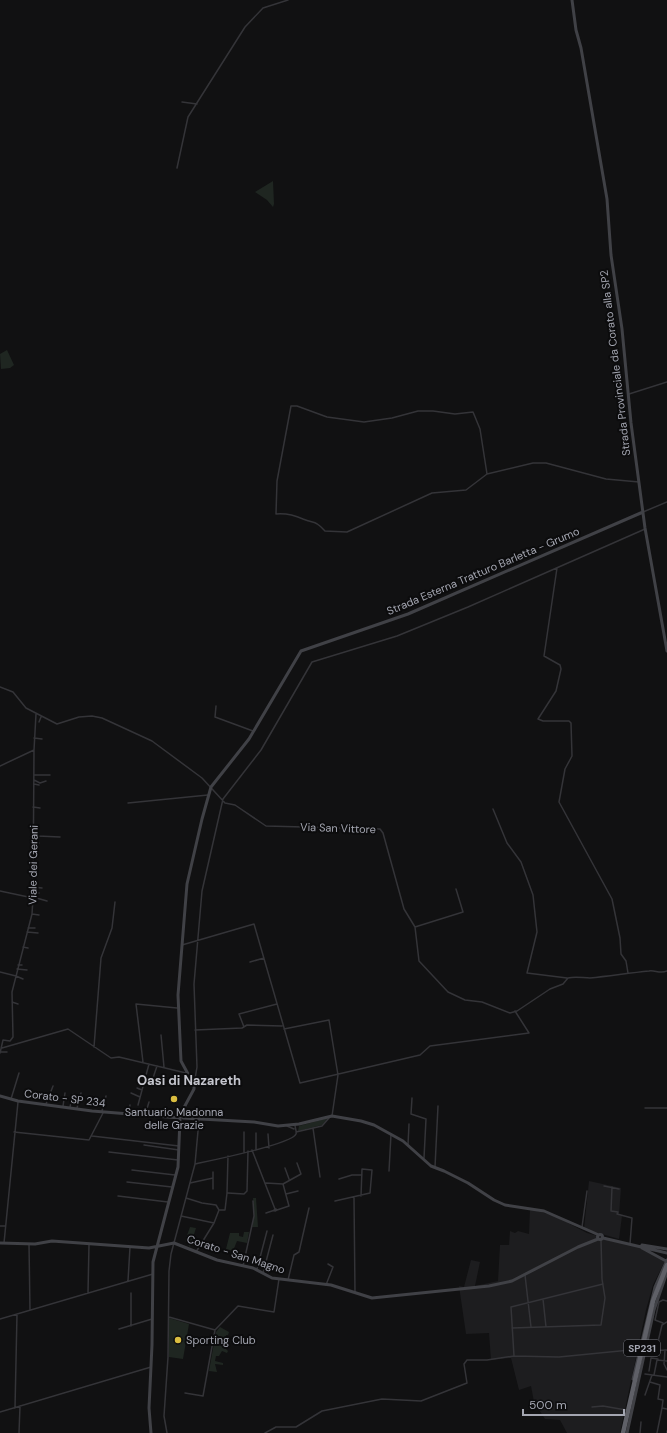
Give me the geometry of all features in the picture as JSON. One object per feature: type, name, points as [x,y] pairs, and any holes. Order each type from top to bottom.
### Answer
[{"type":"highway","name":"SP231","points":[[624,1433],[653,1301],[666,1261]]},
{"type":"highway","name":"SP231","points":[[624,1433],[654,1301],[667,1269]]},
{"type":"main road","name":"Strada Provinciale da Corato alla SP2","points":[[572,0],[576,33],[585,73],[606,199],[611,254],[622,329],[629,403],[645,528],[667,651]]},
{"type":"main road","name":"Strada Esterna Tratturo Barletta - Grumo","points":[[194,1085],[186,1073],[181,1061],[178,1008],[187,884],[208,795],[211,787],[253,731],[301,651],[424,608],[643,512]]},
{"type":"main road","points":[[151,1433],[149,1408],[153,1274],[156,1247],[176,1175],[182,1117],[194,1089],[194,1085]]},
{"type":"main road","name":"Corato - SP 234","points":[[0,1096],[18,1101],[128,1114],[182,1117],[199,1120],[231,1120],[284,1126],[306,1123],[331,1116],[367,1123],[391,1134],[408,1145],[424,1160],[435,1167],[468,1182],[494,1200],[505,1205],[544,1211],[600,1238],[637,1246]]},
{"type":"main road","name":"Corato - San Magno","points":[[0,1243],[29,1244],[52,1241],[130,1247],[156,1247],[174,1243],[217,1260],[257,1269],[279,1279],[326,1285],[372,1298],[489,1286],[512,1281],[578,1247],[600,1238]]},
{"type":"main road","points":[[637,1246],[667,1253]]},
{"type":"main road","points":[[637,1246],[667,1249]]},
{"type":"main road","points":[[624,1433],[626,1410],[655,1287],[666,1261],[637,1246]]},
{"type":"main road","points":[[624,1433],[644,1354],[648,1350],[646,1345],[656,1302],[667,1272]]},
{"type":"street","points":[[177,168],[188,117],[245,27],[263,8],[288,0]]},
{"type":"street","points":[[182,102],[197,104]]},
{"type":"street","points":[[629,403],[629,394],[667,382]]},
{"type":"street","points":[[487,474],[480,428],[473,412],[455,414],[433,411],[418,411],[392,418],[364,422],[327,417],[297,406],[291,406],[277,481],[276,514],[296,515],[303,519],[318,523],[325,531],[347,532],[432,493],[466,490],[487,474],[533,463],[546,463],[606,479],[639,482]]},
{"type":"street","points":[[643,512],[667,502]]},
{"type":"street","points":[[194,1085],[197,1067],[194,984],[202,891],[222,801],[224,794],[261,750],[312,662],[397,636],[468,607],[645,528]]},
{"type":"street","points":[[558,567],[544,656],[560,665],[561,669],[556,691],[538,719],[543,721],[569,721],[570,723],[572,756],[565,769],[559,802],[612,899],[620,938],[621,954],[626,961],[628,973]]},
{"type":"street","name":"Via San Vittore","points":[[0,687],[13,692],[23,705],[36,714],[57,724],[85,716],[102,718],[152,741],[164,748],[211,787],[222,801],[235,806],[266,826],[380,829],[383,833],[404,908],[415,927],[419,961],[448,992],[465,1000],[482,1002],[510,1012],[515,1011]]},
{"type":"street","points":[[216,706],[215,718],[253,731]]},
{"type":"street","name":"Viale dei Gerani","points":[[2,1048],[3,1040],[10,1041],[13,1037],[12,986],[18,969],[32,914],[34,738],[36,714]]},
{"type":"street","points":[[39,722],[41,717]]},
{"type":"street","points":[[34,738],[42,739]]},
{"type":"street","points":[[0,766],[34,750]]},
{"type":"street","points":[[34,775],[50,775]]},
{"type":"street","points":[[34,780],[40,783],[46,781]]},
{"type":"street","points":[[34,784],[38,785]]},
{"type":"street","points":[[128,803],[208,795]]},
{"type":"street","points":[[34,807],[40,808]]},
{"type":"street","points":[[493,809],[507,843],[521,862],[533,895],[537,932],[527,973],[568,978],[577,976],[588,978],[628,973],[667,971]]},
{"type":"street","points":[[33,834],[38,836],[60,837]]},
{"type":"street","points":[[33,842],[39,843]]},
{"type":"street","points":[[33,887],[42,888]]},
{"type":"street","points":[[415,927],[462,912],[456,889]]},
{"type":"street","points":[[0,891],[47,901]]},
{"type":"street","points":[[33,892],[39,893]]},
{"type":"street","points":[[94,1047],[101,958],[112,928],[116,902]]},
{"type":"street","points":[[32,914],[39,915]]},
{"type":"street","points":[[182,945],[198,939],[253,924],[255,926],[300,1083],[420,1055],[430,1046],[529,1033],[515,1011],[540,998],[550,989],[563,984],[568,978]]},
{"type":"street","points":[[28,928],[35,928]]},
{"type":"street","points":[[27,932],[38,933]]},
{"type":"street","points":[[23,948],[28,948]]},
{"type":"street","points":[[250,962],[264,958]]},
{"type":"street","points":[[18,969],[27,970]]},
{"type":"street","points":[[0,972],[23,979]]},
{"type":"street","points":[[12,1002],[18,1004]]},
{"type":"street","points":[[143,1062],[136,1004],[178,1008]]},
{"type":"street","points":[[244,1027],[239,1014],[277,1004]]},
{"type":"street","points":[[195,1030],[244,1027],[248,1025],[284,1028],[328,1019],[338,1075],[331,1116],[325,1125],[313,1128],[296,1131],[284,1126]]},
{"type":"street","points":[[7,1052],[0,1052],[2,1048],[66,1029],[111,1058],[119,1057],[186,1073]]},
{"type":"street","points":[[161,1035],[164,1067]]},
{"type":"street","points":[[138,1105],[149,1064]]},
{"type":"street","points":[[155,1082],[152,1081],[157,1066]]},
{"type":"street","points":[[11,1099],[19,1073]]},
{"type":"street","points":[[46,1104],[53,1086]]},
{"type":"street","points":[[137,1088],[142,1090]]},
{"type":"street","points":[[63,1106],[66,1093]]},
{"type":"street","points":[[77,1108],[81,1093]]},
{"type":"street","points":[[130,1093],[140,1097]]},
{"type":"street","points":[[70,1107],[73,1094]]},
{"type":"street","points":[[14,1132],[89,1140],[103,1111],[106,1096]]},
{"type":"street","points":[[412,1098],[411,1114],[426,1119],[424,1160]]},
{"type":"street","points":[[4,1243],[18,1101]]},
{"type":"street","points":[[145,1115],[149,1102]]},
{"type":"street","points":[[128,1114],[130,1105]]},
{"type":"street","points":[[435,1167],[438,1106]]},
{"type":"street","points":[[645,1108],[667,1108]]},
{"type":"street","points":[[167,1433],[164,1416],[168,1357],[169,1271],[174,1243],[195,1164],[199,1120]]},
{"type":"street","points":[[195,1164],[252,1150],[269,1148],[294,1136],[300,1125],[306,1123]]},
{"type":"street","points":[[408,1145],[409,1124]]},
{"type":"street","points":[[295,1125],[296,1131]]},
{"type":"street","points":[[313,1128],[320,1177]]},
{"type":"street","points":[[244,1132],[244,1152]]},
{"type":"street","points":[[256,1133],[256,1150]]},
{"type":"street","points":[[268,1134],[269,1148]]},
{"type":"street","points":[[389,1171],[391,1134]]},
{"type":"street","points":[[92,1136],[179,1148]]},
{"type":"street","points":[[144,1145],[179,1148]]},
{"type":"street","points":[[252,1150],[276,1210]]},
{"type":"street","points":[[227,1193],[244,1194],[247,1192],[248,1151]]},
{"type":"street","points":[[109,1152],[178,1160]]},
{"type":"street","points":[[219,1210],[225,1210],[228,1156]]},
{"type":"street","points":[[266,1183],[283,1184],[289,1179],[301,1174],[297,1163]]},
{"type":"street","points":[[285,1168],[289,1179]]},
{"type":"street","points":[[335,1201],[354,1198],[370,1193],[372,1170],[362,1169],[360,1196]]},
{"type":"street","points":[[132,1170],[176,1175]]},
{"type":"street","points":[[213,1172],[213,1190]]},
{"type":"street","points":[[339,1178],[352,1175],[362,1175]]},
{"type":"street","points":[[190,1183],[213,1178]]},
{"type":"street","points":[[127,1182],[172,1187]]},
{"type":"street","points":[[266,1213],[289,1206],[283,1184]]},
{"type":"street","points":[[604,1186],[619,1189]]},
{"type":"street","points":[[612,1187],[611,1211],[618,1212],[617,1214],[632,1218],[630,1244]]},
{"type":"street","points":[[286,1194],[298,1191]]},
{"type":"street","points":[[582,1229],[587,1191]]},
{"type":"street","points":[[118,1196],[168,1202]]},
{"type":"street","points":[[186,1198],[202,1203],[216,1204],[219,1210],[214,1223],[196,1252]]},
{"type":"street","points":[[354,1198],[355,1292]]},
{"type":"street","points":[[243,1266],[254,1216],[253,1201]]},
{"type":"street","points":[[288,1280],[294,1255],[299,1252],[309,1208]]},
{"type":"street","points":[[181,1216],[214,1223]]},
{"type":"street","points":[[0,1226],[5,1226]]},
{"type":"street","points":[[257,1269],[267,1231]]},
{"type":"street","points":[[263,1273],[273,1234]]},
{"type":"street","points":[[512,1328],[601,1325],[605,1298],[600,1238]]},
{"type":"street","points":[[29,1244],[30,1310]]},
{"type":"street","points":[[88,1293],[89,1244]]},
{"type":"street","points":[[128,1281],[130,1247]]},
{"type":"street","points":[[326,1285],[333,1268],[328,1264]]},
{"type":"street","points":[[0,1319],[153,1274]]},
{"type":"street","points":[[525,1275],[530,1327]]},
{"type":"street","points":[[185,1393],[203,1396],[215,1330],[238,1306],[274,1312],[279,1279]]},
{"type":"street","points":[[514,1356],[511,1307],[603,1284]]},
{"type":"street","points":[[130,1326],[131,1293]]},
{"type":"street","points":[[543,1299],[546,1327]]},
{"type":"street","points":[[667,1301],[660,1301],[655,1320],[663,1323],[667,1322]]},
{"type":"street","points":[[15,1408],[17,1314]]},
{"type":"street","points":[[169,1317],[215,1330]]},
{"type":"street","points":[[119,1329],[152,1319]]},
{"type":"street","points":[[656,1350],[663,1323]]},
{"type":"street","points":[[265,1433],[276,1427],[296,1427],[322,1411],[382,1399],[422,1401],[467,1383],[464,1364],[466,1361],[514,1356],[559,1357],[640,1349]]},
{"type":"street","points":[[648,1350],[666,1350],[664,1360],[667,1370]]},
{"type":"street","points":[[648,1371],[651,1358],[667,1361]]},
{"type":"street","points":[[645,1395],[658,1359]]},
{"type":"street","points":[[0,1412],[151,1367]]},
{"type":"street","points":[[645,1374],[667,1377]]},
{"type":"street","points":[[650,1382],[660,1385],[658,1399],[663,1400],[657,1433]]},
{"type":"street","points":[[19,1433],[20,1406]]},
{"type":"street","points":[[592,1407],[603,1406],[626,1410]]},
{"type":"street","points":[[662,1408],[667,1409]]},
{"type":"street","points":[[640,1433],[641,1422]]},
{"type":"shaded area","points":[[273,181],[273,207],[267,200],[255,192]]},
{"type":"shaded area","points":[[7,350],[14,365],[10,368],[1,369],[0,354]]},
{"type":"shaded area","points":[[328,1118],[322,1125],[298,1131],[299,1126]]},
{"type":"shaded area","points":[[589,1181],[621,1188],[619,1215],[622,1216],[619,1239],[584,1229]]},
{"type":"shaded area","points":[[253,1198],[256,1198],[258,1227],[252,1227],[254,1216]]},
{"type":"shaded area","points":[[530,1209],[555,1216],[587,1233],[638,1247],[665,1261],[653,1285],[646,1310],[620,1433],[567,1433],[560,1420],[545,1419],[534,1402],[531,1386],[519,1390],[511,1358],[491,1360],[489,1333],[466,1334],[459,1286],[464,1287],[471,1260],[480,1262],[475,1286],[498,1281],[500,1245],[509,1245],[510,1231],[515,1233],[518,1231],[529,1234]]},
{"type":"shaded area","points":[[190,1227],[196,1228],[190,1247],[185,1241]]},
{"type":"shaded area","points":[[244,1232],[249,1232],[247,1243],[237,1241],[233,1251],[226,1249],[230,1233],[239,1233],[239,1236],[243,1237]]},
{"type":"shaded area","name":"Sporting Club","points":[[169,1318],[189,1324],[183,1359],[169,1357]]},
{"type":"shaded area","points":[[220,1327],[229,1332],[228,1335],[226,1335],[225,1348],[228,1351],[227,1353],[222,1351],[219,1356],[216,1356],[215,1361],[223,1363],[223,1365],[215,1364],[217,1372],[209,1371],[216,1332]]},
{"type":"place","name":"Santuario Madonna delle Grazie","points":[[174,1099]]},
{"type":"place","name":"Sporting Club","points":[[178,1340]]},
{"type":"district","name":"Oasi di Nazareth","points":[[189,1080]]}]
